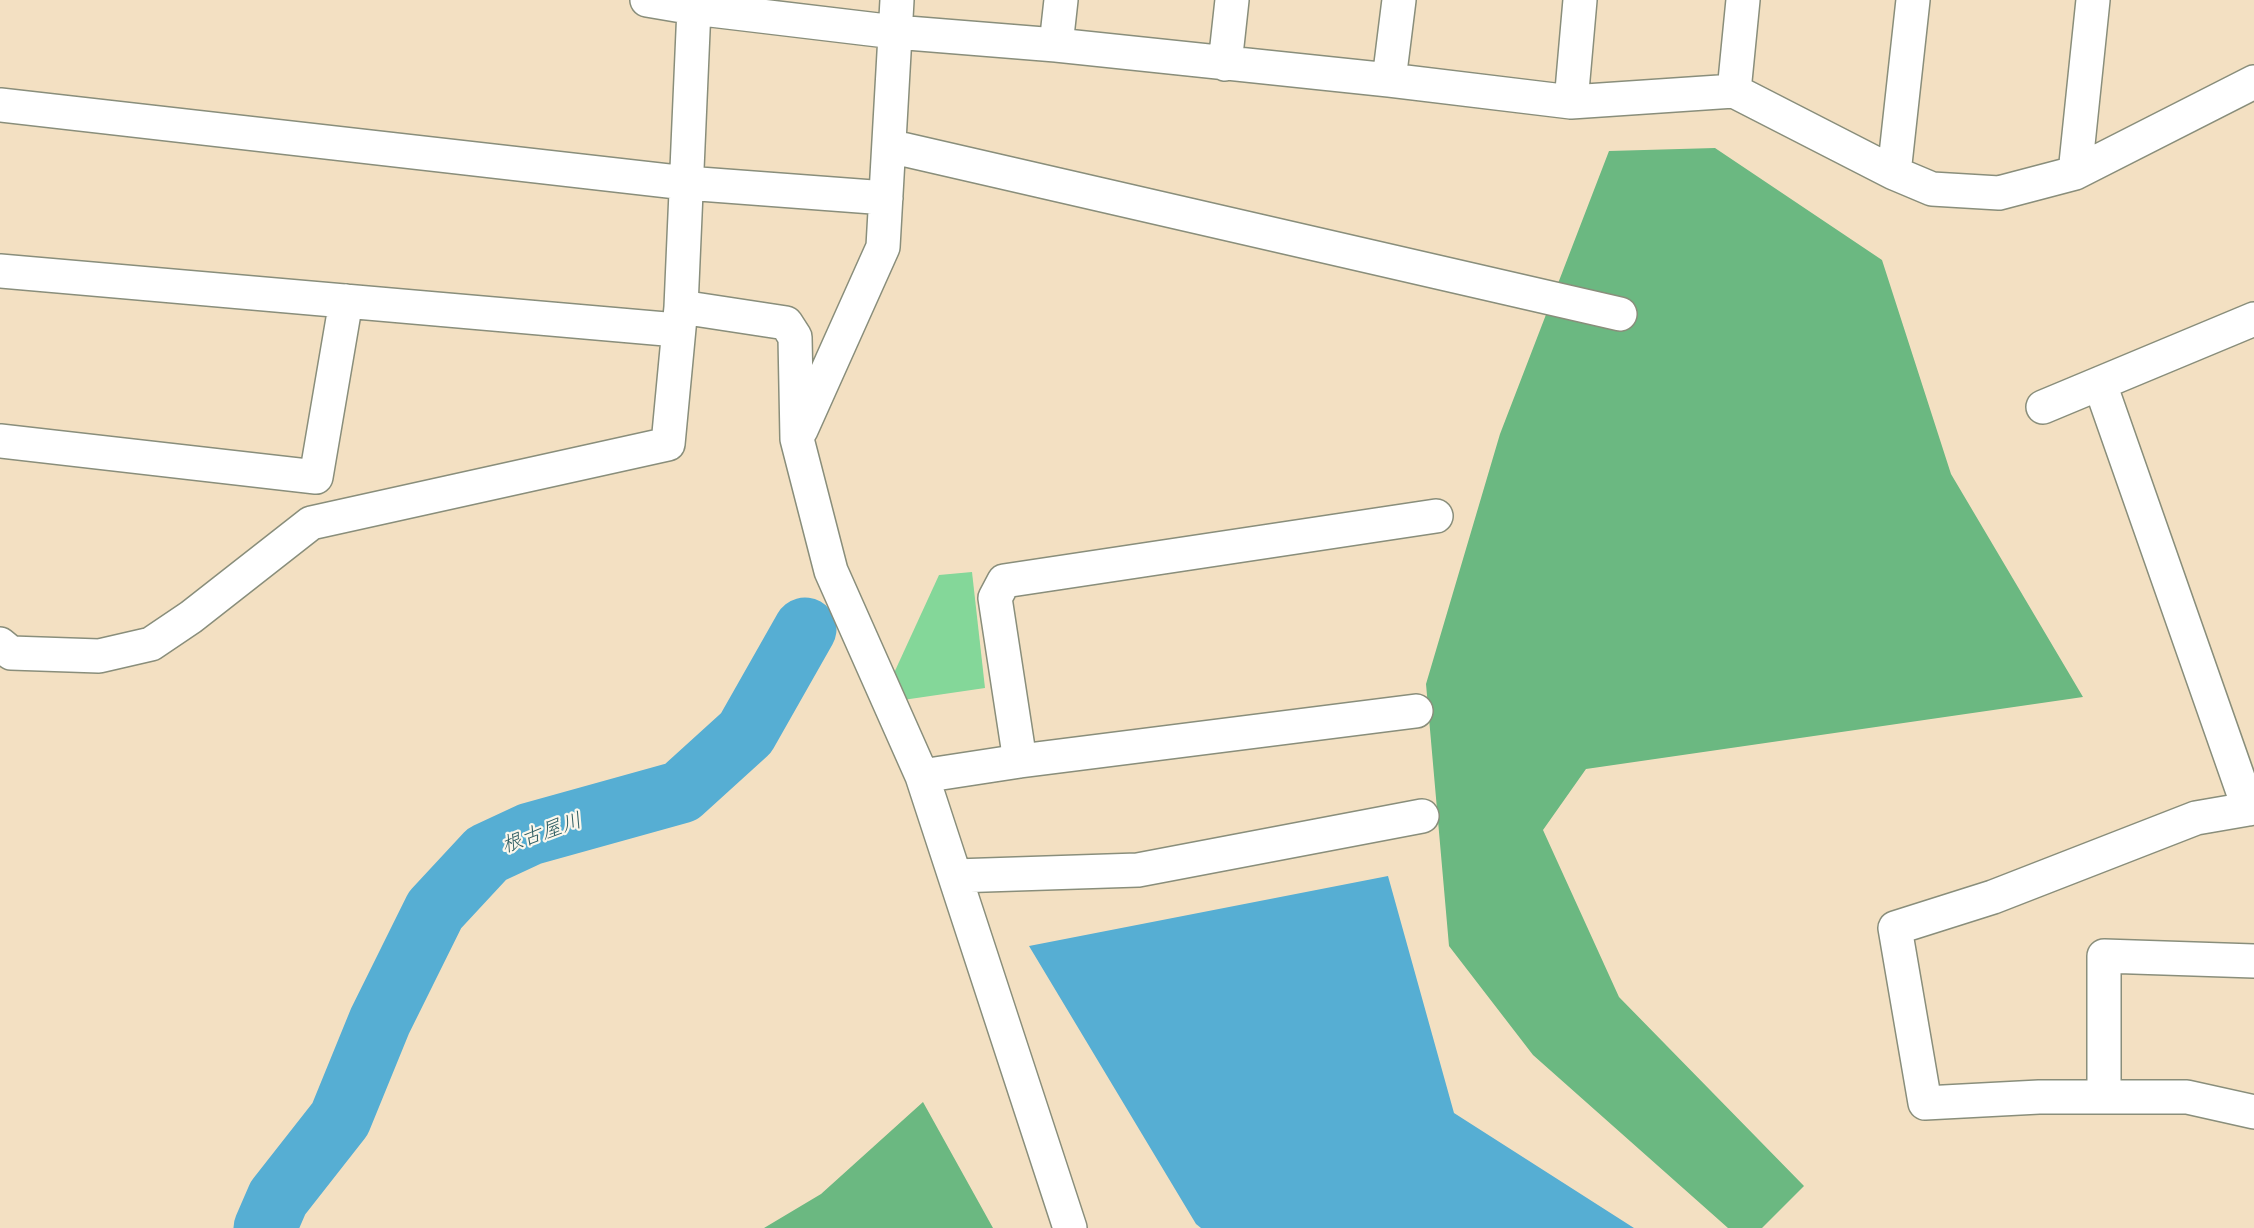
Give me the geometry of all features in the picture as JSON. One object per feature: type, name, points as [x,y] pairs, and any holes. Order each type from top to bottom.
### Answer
[{"type":"street","points":[[647,0],[694,8],[895,32],[1056,45],[1389,80],[1571,102],[1734,91],[1894,174],[1932,189],[1999,193],[2075,174],[2254,82]]},
{"type":"street","points":[[797,439],[884,247],[897,0]]},
{"type":"street","points":[[1056,45],[1061,0]]},
{"type":"street","points":[[1225,64],[1232,0]]},
{"type":"street","points":[[1389,80],[1399,0]]},
{"type":"street","points":[[1571,102],[1580,0]]},
{"type":"street","points":[[1734,91],[1743,0]]},
{"type":"street","points":[[1894,174],[1913,0]]},
{"type":"street","points":[[2075,174],[2093,0]]},
{"type":"street","points":[[0,644],[11,653],[99,657],[152,644],[191,617],[311,523],[668,444],[679,319],[694,8]]},
{"type":"street","points":[[0,105],[686,183],[886,198]]},
{"type":"street","points":[[889,146],[1620,314]]},
{"type":"street","points":[[0,271],[346,301],[786,323],[795,337],[797,439],[831,571],[922,776],[1070,1228]]},
{"type":"street","points":[[0,441],[316,477],[346,301]]},
{"type":"street","points":[[2043,407],[2254,319]]},
{"type":"street","points":[[2100,384],[2251,809],[2196,818],[1994,897],[1895,928],[1925,1103],[2039,1097],[2187,1097],[2254,1113]]},
{"type":"street","points":[[1020,760],[995,598],[1004,581],[1436,516]]},
{"type":"street","points":[[922,776],[1020,760],[1416,711]]},
{"type":"street","points":[[955,876],[1138,870],[1422,816]]},
{"type":"street","points":[[2104,1097],[2104,956],[2254,961]]},
{"type":"green space","points":[[1715,148],[1882,260],[1951,474],[2083,697],[1586,769],[1543,830],[1619,997],[1804,1186],[1762,1228],[1728,1228],[1533,1055],[1449,946],[1426,684],[1500,434],[1609,151]]},
{"type":"green space","points":[[972,572],[985,688],[903,700],[894,673],[939,575]]},
{"type":"green space","points":[[923,1102],[993,1228],[764,1228],[821,1194]]},
{"type":"water","points":[[1388,876],[1454,1113],[1634,1228],[1201,1228],[1196,1224],[1029,946]]},
{"type":"waterway","name":"根古屋川","points":[[265,1228],[278,1198],[340,1119],[380,1021],[435,910],[487,854],[530,834],[681,792],[746,733],[805,629]]}]
